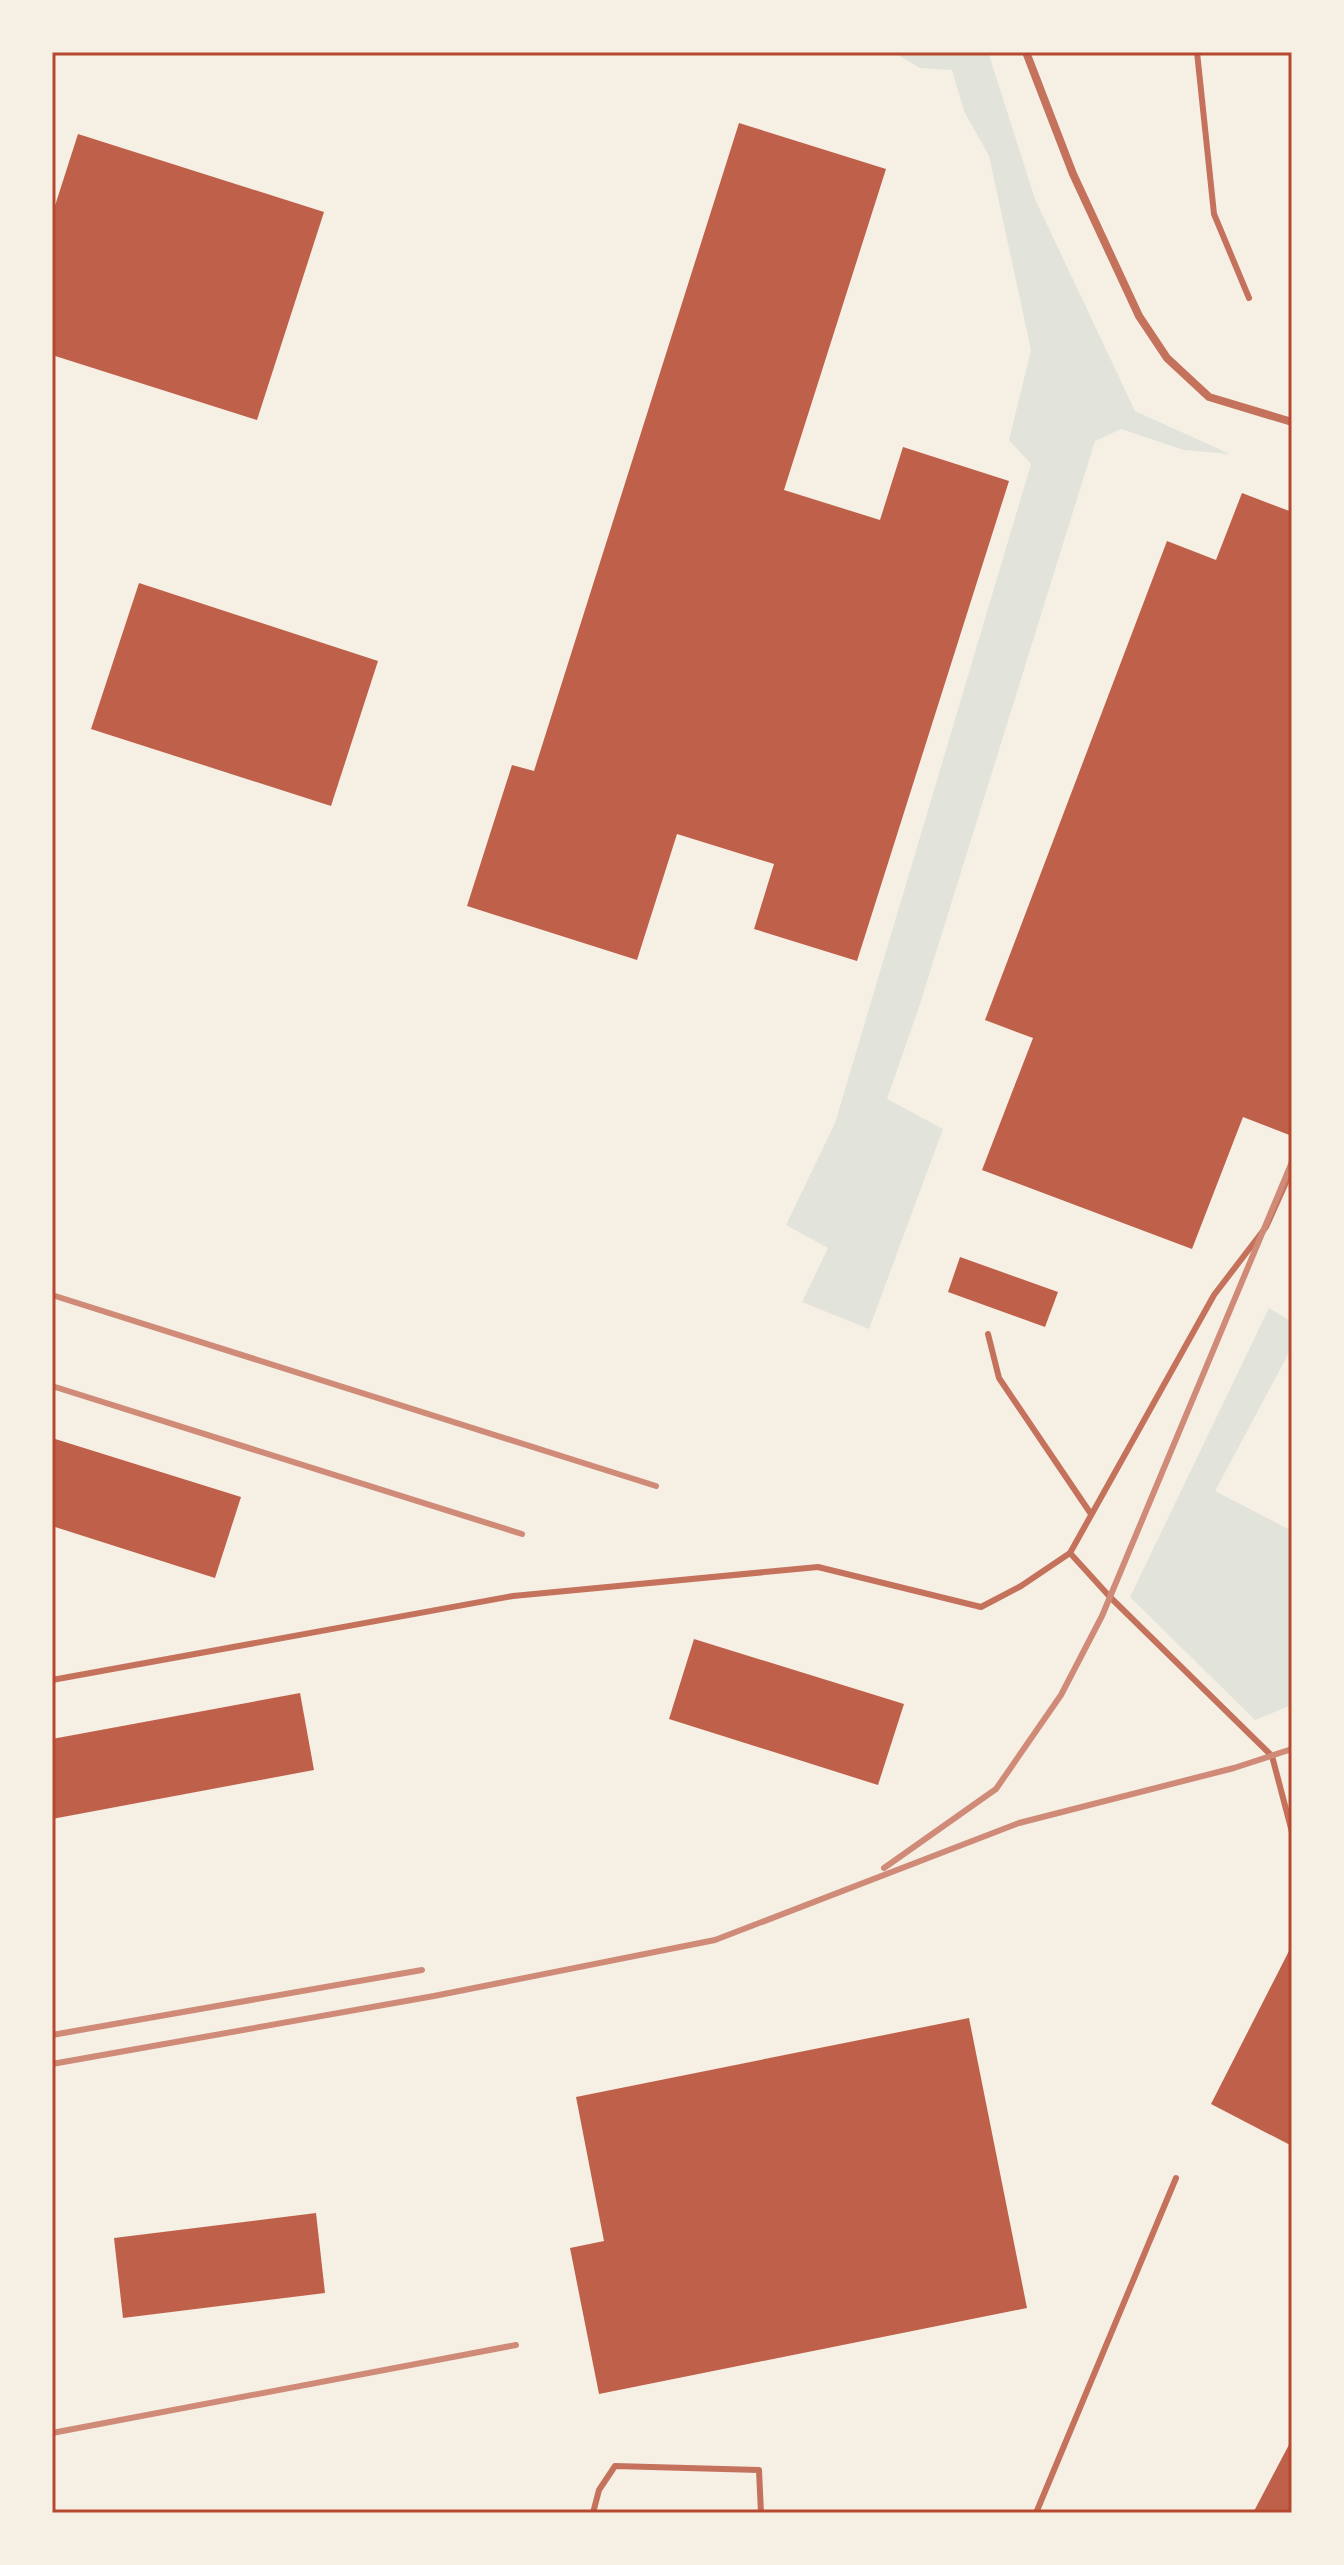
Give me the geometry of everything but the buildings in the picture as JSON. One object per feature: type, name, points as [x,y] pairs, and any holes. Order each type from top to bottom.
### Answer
[{"type":"street","points":[[1026,52],[1073,174],[1139,316],[1167,358],[1209,397],[1292,422]]},
{"type":"lane","points":[[1197,52],[1214,214],[1249,298]]},
{"type":"lane","points":[[52,1680],[513,1596],[818,1567],[981,1607],[1021,1586],[1070,1553],[1214,1295],[1266,1227],[1292,1169]]},
{"type":"lane","points":[[988,1334],[999,1378],[1091,1514]]},
{"type":"lane","points":[[1070,1553],[1110,1597],[1272,1756],[1292,1832]]},
{"type":"lane","points":[[1036,2513],[1176,2178]]},
{"type":"lane","points":[[593,2513],[599,2490],[615,2466],[759,2470],[761,2513]]},
{"type":"shaded area","points":[[893,52],[988,52],[1035,199],[1135,411],[1230,454],[1184,450],[1121,429],[1095,441],[920,1004],[887,1099],[943,1129],[869,1329],[802,1302],[828,1248],[786,1225],[835,1123],[1031,464],[1009,440],[1031,350],[989,156],[964,111],[952,70],[920,68]]},
{"type":"shaded area","points":[[1269,1308],[1292,1322],[1292,1347],[1215,1491],[1292,1531],[1292,1705],[1255,1720],[1130,1597]]},
{"type":"railway","points":[[884,1868],[996,1789],[1061,1695],[1102,1616],[1292,1162]]},
{"type":"railway","points":[[52,1295],[656,1486]]},
{"type":"railway","points":[[52,1386],[522,1534]]},
{"type":"railway","points":[[52,2064],[434,1996],[715,1940],[1019,1823],[1234,1768],[1292,1749]]},
{"type":"railway","points":[[52,2035],[422,1970]]},
{"type":"railway","points":[[52,2433],[516,2345]]}]
